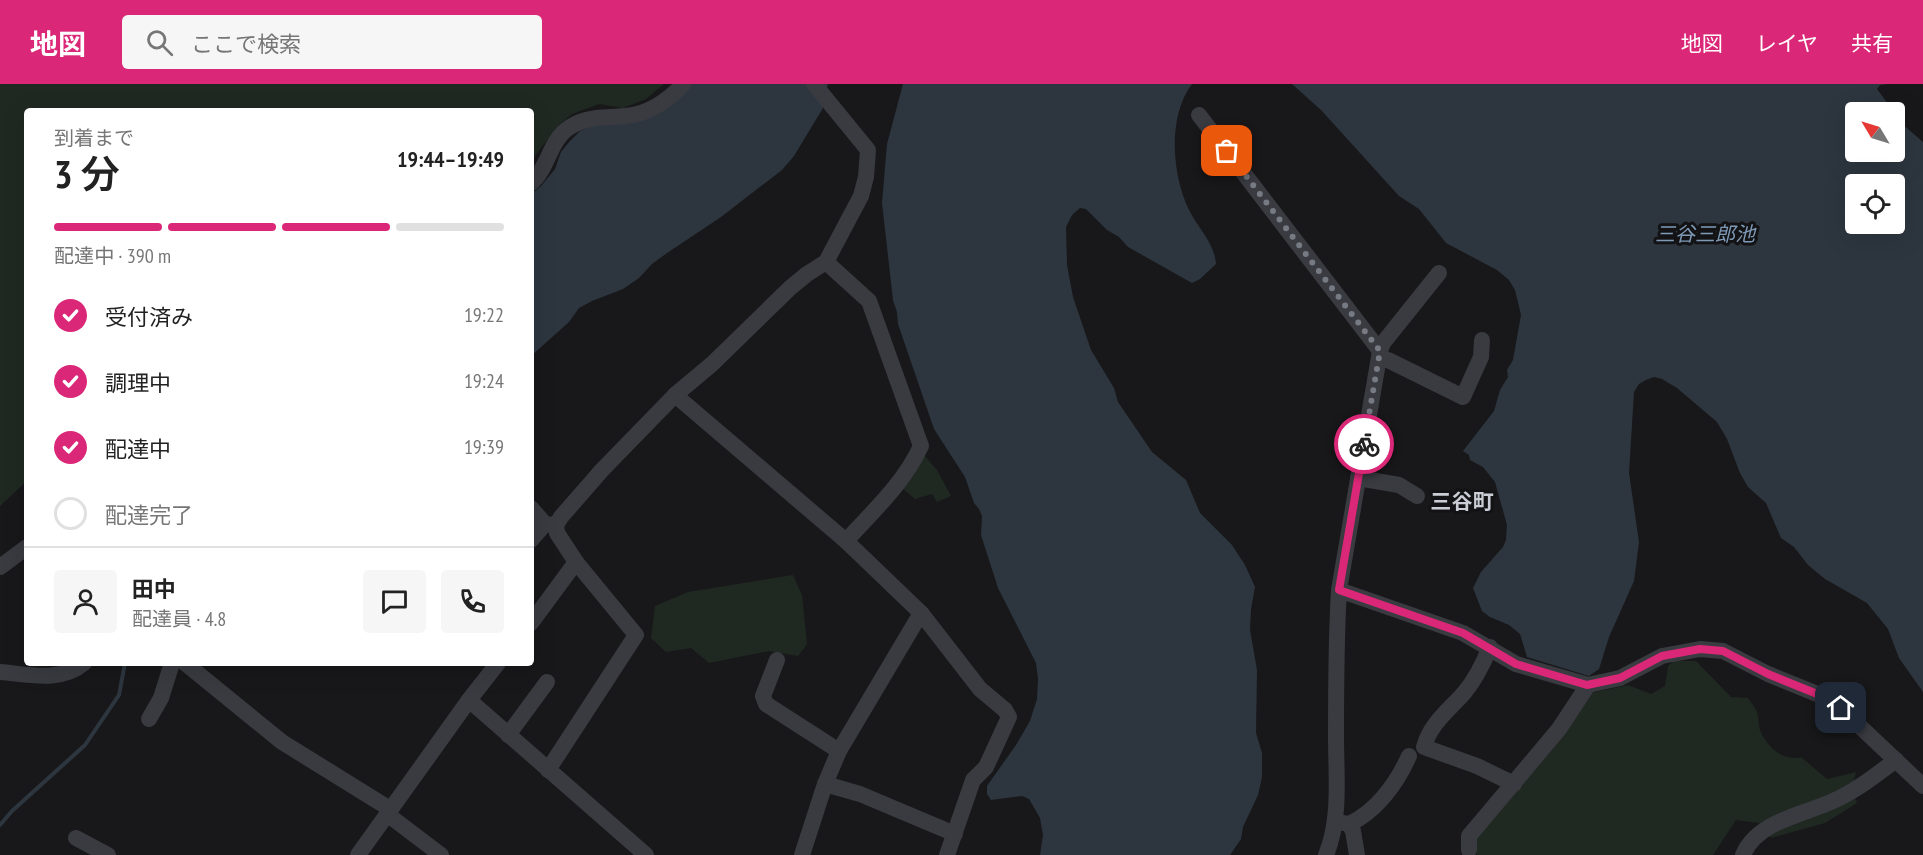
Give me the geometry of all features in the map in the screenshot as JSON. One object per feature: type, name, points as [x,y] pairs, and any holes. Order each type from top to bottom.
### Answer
[{"type":"street","points":[[534,180],[541,174],[552,147],[568,128],[593,117],[637,114],[671,96],[683,84]]},
{"type":"street","points":[[534,538],[561,517],[602,470],[675,395],[712,364],[789,288],[826,262],[861,196],[868,162],[868,150],[814,84]]},
{"type":"street","points":[[1199,115],[1379,354],[1464,397],[1481,357],[1482,340]]},
{"type":"street","points":[[826,262],[869,301],[921,446],[899,482],[846,541]]},
{"type":"street","points":[[1326,855],[1341,823],[1339,590],[1379,354],[1383,343],[1439,273]]},
{"type":"street","points":[[675,395],[846,541],[921,613],[980,689],[1005,710],[1009,717],[986,767],[973,780],[947,855]]},
{"type":"street","points":[[1358,478],[1400,485],[1417,496]]},
{"type":"street","points":[[534,511],[557,533],[576,562],[636,635],[548,770]]},
{"type":"street","points":[[0,567],[24,549]]},
{"type":"street","points":[[534,619],[576,562]]},
{"type":"street","points":[[1339,590],[1463,633],[1516,664],[1587,685],[1620,678],[1662,656],[1700,649],[1723,651],[1768,674],[1832,700],[1923,786]]},
{"type":"street","points":[[802,855],[825,784],[839,751],[921,613]]},
{"type":"street","points":[[1490,647],[1481,669],[1465,691],[1433,725],[1424,747],[1477,766],[1514,784]]},
{"type":"street","points":[[777,660],[763,696],[766,704],[839,751]]},
{"type":"street","points":[[0,672],[39,676],[63,674],[81,666]]},
{"type":"street","points":[[149,719],[161,698],[171,666]]},
{"type":"street","points":[[189,666],[282,742],[388,811],[441,855]]},
{"type":"street","points":[[358,855],[496,666]]},
{"type":"street","points":[[508,735],[547,682]]},
{"type":"street","points":[[1469,850],[1470,836],[1558,729],[1587,685]]},
{"type":"street","points":[[469,700],[646,855]]},
{"type":"street","points":[[1341,823],[1363,818],[1399,778],[1409,756]]},
{"type":"street","points":[[1743,855],[1755,836],[1833,801],[1865,783],[1896,760]]},
{"type":"street","points":[[825,784],[861,794],[955,834]]},
{"type":"street","points":[[1341,823],[1353,831],[1357,855]]},
{"type":"street","points":[[76,838],[108,855]]},
{"type":"shaded area","points":[[0,84],[664,84],[646,99],[623,108],[599,104],[572,114],[559,125],[534,157],[534,108],[24,108],[24,484],[0,506]]},
{"type":"shaded area","points":[[923,454],[937,470],[951,496],[937,502],[932,494],[915,499],[901,487]]},
{"type":"shaded area","points":[[793,575],[802,595],[807,644],[798,656],[769,651],[709,663],[691,648],[666,652],[651,638],[655,606],[688,592]]},
{"type":"shaded area","points":[[1674,661],[1696,661],[1731,697],[1748,698],[1755,707],[1759,728],[1766,742],[1782,755],[1801,757],[1827,779],[1856,772],[1852,789],[1857,803],[1825,823],[1771,838],[1759,823],[1736,820],[1713,855],[1477,855],[1473,844],[1587,694],[1628,685],[1651,694],[1665,686],[1668,666]]},
{"type":"water","points":[[691,84],[828,84],[823,108],[794,156],[782,170],[721,217],[652,264],[639,278],[623,289],[579,308],[569,322],[534,353],[534,192],[555,169],[561,152],[580,131]]},
{"type":"water","points":[[903,84],[1192,84],[1184,97],[1179,113],[1176,129],[1176,163],[1183,196],[1213,250],[1216,264],[1200,279],[1192,283],[1128,247],[1086,209],[1080,208],[1072,215],[1066,227],[1067,265],[1073,297],[1091,350],[1114,388],[1118,402],[1152,452],[1186,480],[1200,513],[1232,545],[1255,587],[1250,630],[1257,670],[1256,733],[1262,753],[1262,777],[1258,795],[1243,827],[1241,839],[1230,855],[1040,855],[1043,835],[1040,818],[1029,799],[1022,796],[991,800],[987,794],[987,786],[1030,721],[1037,699],[1038,679],[1036,663],[998,588],[981,535],[982,516],[974,503],[965,477],[934,429],[898,324],[893,300],[882,203],[887,144]]},
{"type":"water","name":"三谷三郎池","points":[[1292,84],[1888,84],[1880,85],[1877,89],[1887,102],[1845,102],[1845,162],[1905,162],[1905,126],[1923,142],[1923,692],[1899,658],[1888,629],[1867,603],[1825,579],[1808,565],[1794,547],[1781,538],[1766,503],[1748,487],[1740,473],[1727,439],[1717,422],[1677,388],[1654,377],[1639,384],[1634,392],[1629,473],[1639,542],[1634,581],[1609,637],[1599,669],[1589,676],[1527,657],[1520,634],[1509,625],[1482,611],[1473,588],[1481,572],[1503,547],[1507,525],[1495,482],[1483,467],[1470,460],[1469,455],[1463,451],[1494,411],[1500,390],[1508,377],[1507,370],[1513,360],[1521,315],[1515,290],[1509,280],[1497,270],[1446,243],[1419,209],[1399,196],[1321,110]]},
{"type":"waterway","points":[[0,825],[12,811],[85,745],[119,695],[124,666]]},
{"type":"way so far","points":[[1227,151],[1380,351],[1364,444]]},
{"type":"district","name":"三谷町","points":[[1462,501]]},
{"type":"route","points":[[1364,444],[1339,590],[1463,633],[1516,664],[1587,685],[1620,678],[1662,656],[1700,649],[1723,651],[1768,674],[1832,700],[1841,708]]}]
